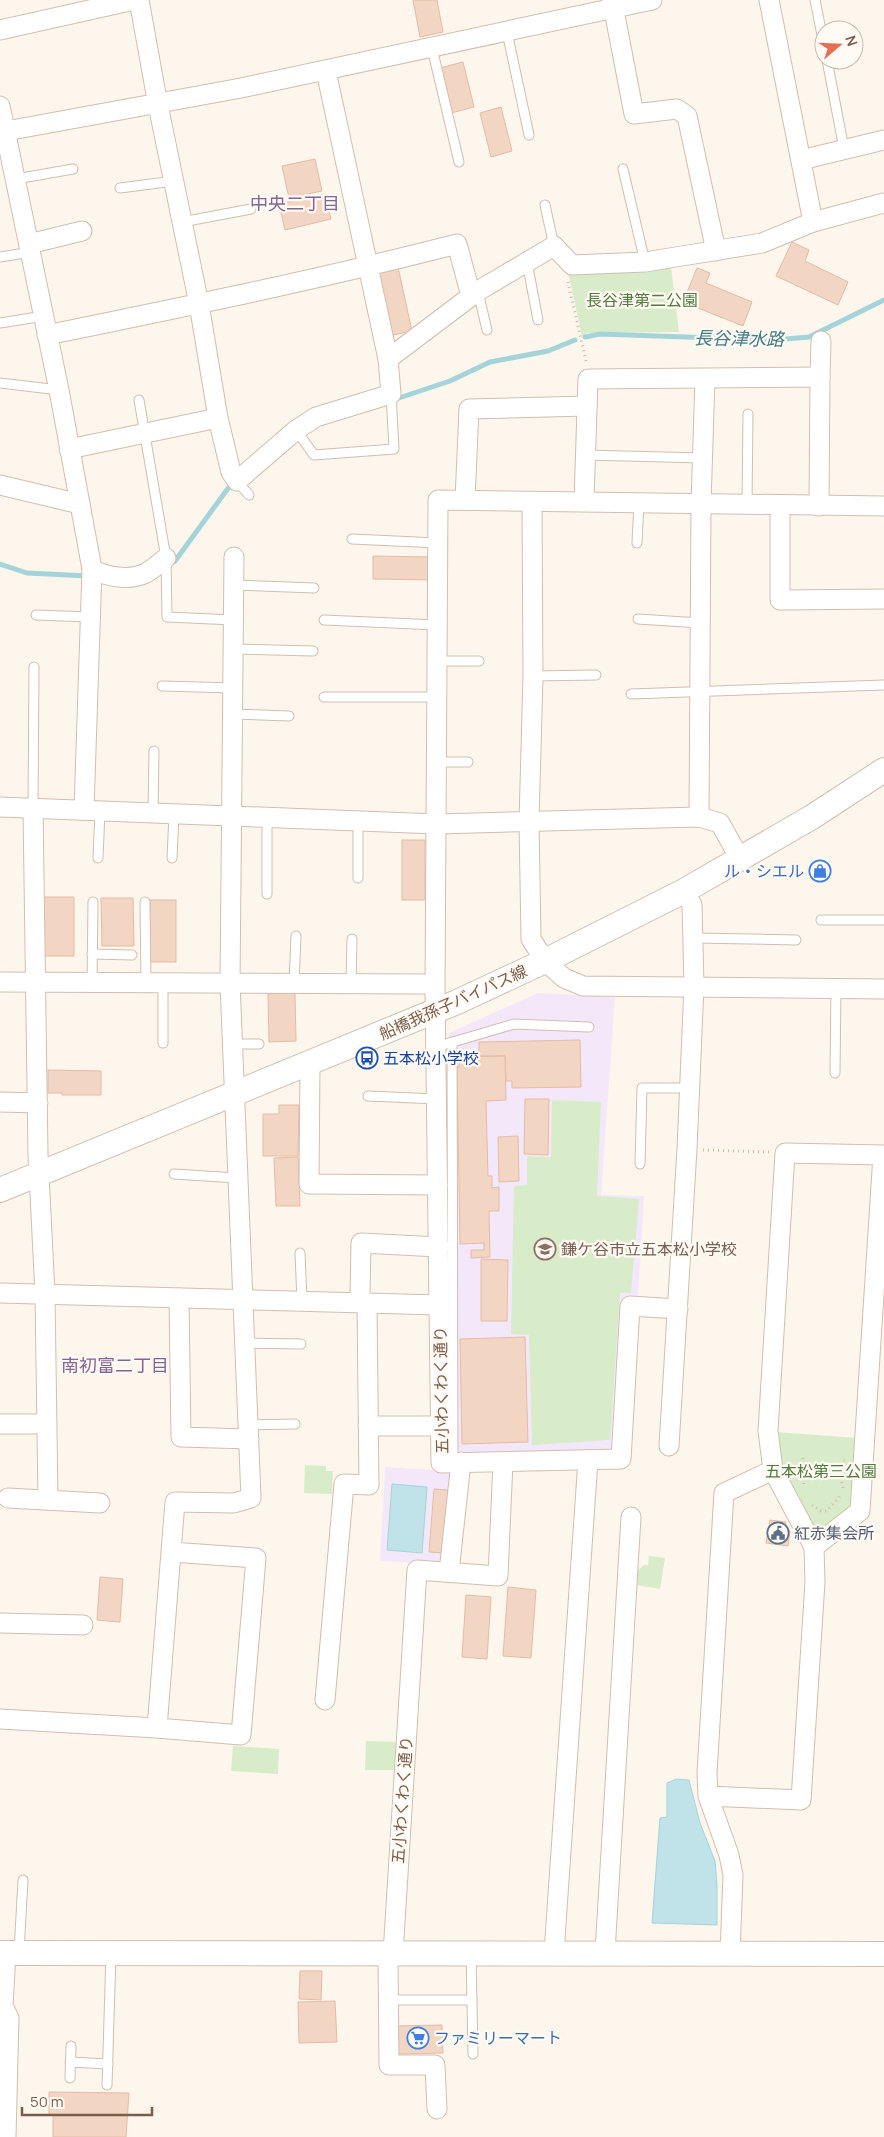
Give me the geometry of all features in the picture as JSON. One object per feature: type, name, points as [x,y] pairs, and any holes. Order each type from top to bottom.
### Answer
[{"type":"street","points":[[0,30],[134,0]]},
{"type":"street","points":[[139,0],[199,304],[218,418],[231,472],[243,488],[296,430],[316,417],[390,394],[388,359],[326,71]]},
{"type":"street","points":[[3,131],[158,104],[326,71],[507,32],[613,4],[652,0]]},
{"type":"street","points":[[769,0],[814,222]]},
{"type":"street","points":[[613,4],[634,114],[677,109],[687,116],[716,252]]},
{"type":"street","points":[[0,106],[3,131],[16,179],[59,390],[92,569],[90,617],[92,811]]},
{"type":"street","points":[[801,160],[884,140]]},
{"type":"street","points":[[388,359],[475,294],[527,261],[558,251],[572,265],[645,262],[716,252],[762,243],[814,222],[884,203]]},
{"type":"street","points":[[30,248],[82,231]]},
{"type":"street","points":[[46,326],[199,304],[367,267],[457,244],[475,294]]},
{"type":"street","points":[[820,506],[821,341]]},
{"type":"street","points":[[584,501],[588,380],[820,377]]},
{"type":"street","points":[[699,817],[701,504],[705,378]]},
{"type":"street","points":[[587,406],[469,408],[465,500],[884,506]]},
{"type":"street","points":[[69,448],[218,418]]},
{"type":"street","points":[[0,485],[80,504]]},
{"type":"street","name":"五小わくわく通り","points":[[390,1954],[417,1570],[449,1572],[457,1462],[442,1463],[441,1426],[437,1099],[444,1044],[436,1011],[438,500],[465,500]]},
{"type":"street","points":[[532,502],[533,676],[529,822],[532,939],[545,961],[564,978],[583,986],[884,989]]},
{"type":"street","points":[[780,506],[780,600],[884,599]]},
{"type":"street","points":[[157,1728],[174,1502],[234,1503],[251,1498],[230,983],[234,557]]},
{"type":"street","points":[[92,569],[104,576],[145,574],[166,558]]},
{"type":"street","name":"船橋我孫子バイパス線","points":[[0,1190],[436,1011],[545,961],[684,890],[882,775]]},
{"type":"street","points":[[0,807],[437,824],[699,817],[720,823],[740,859]]},
{"type":"street","points":[[33,809],[48,1500]]},
{"type":"street","points":[[669,1446],[687,1149],[694,986],[692,905],[684,890]]},
{"type":"street","points":[[0,982],[424,984]]},
{"type":"street","points":[[310,1063],[309,1184],[438,1185]]},
{"type":"street","points":[[0,1102],[38,1103]]},
{"type":"street","points":[[708,1796],[802,1800],[815,1582],[814,1547],[773,1470],[768,1431],[785,1153],[883,1155],[860,1512],[814,1547]]},
{"type":"street","points":[[325,1700],[344,1484],[369,1485],[367,1304],[360,1297],[361,1243],[439,1247]]},
{"type":"street","points":[[0,1293],[440,1305]]},
{"type":"street","points":[[179,1298],[181,1437],[248,1432]]},
{"type":"street","points":[[457,1462],[620,1459],[630,1306],[678,1309]]},
{"type":"street","points":[[0,1424],[46,1424]]},
{"type":"street","points":[[368,1426],[441,1426]]},
{"type":"street","points":[[554,1953],[588,1460]]},
{"type":"street","points":[[449,1572],[498,1576],[504,1462]]},
{"type":"street","points":[[730,1954],[733,1875],[729,1855],[708,1796],[707,1774],[724,1493],[773,1470]]},
{"type":"street","points":[[8,1498],[100,1503]]},
{"type":"street","points":[[606,1952],[631,1517]]},
{"type":"street","points":[[0,1719],[241,1735],[256,1558],[171,1552]]},
{"type":"street","points":[[0,1623],[83,1625]]},
{"type":"street","points":[[6,2137],[9,2018],[3,2006],[8,1953],[390,1954],[606,1952],[884,1954]]},
{"type":"street","points":[[390,1954],[389,2065],[435,2065],[437,2109]]},
{"type":"lane","points":[[815,0],[819,20]]},
{"type":"lane","points":[[507,32],[529,135]]},
{"type":"lane","points":[[432,48],[459,162]]},
{"type":"lane","points":[[829,70],[844,149]]},
{"type":"lane","points":[[623,168],[645,262]]},
{"type":"lane","points":[[16,179],[73,169]]},
{"type":"lane","points":[[120,188],[174,181]]},
{"type":"lane","points":[[545,205],[558,251]]},
{"type":"lane","points":[[182,222],[251,209]]},
{"type":"lane","points":[[0,257],[30,248]]},
{"type":"lane","points":[[527,261],[538,320]]},
{"type":"lane","points":[[475,294],[486,330]]},
{"type":"lane","points":[[0,323],[46,326]]},
{"type":"lane","points":[[0,383],[59,390]]},
{"type":"lane","points":[[296,430],[314,455],[394,448],[390,394]]},
{"type":"lane","points":[[138,400],[166,558],[168,617],[234,620]]},
{"type":"lane","points":[[747,505],[748,414]]},
{"type":"lane","points":[[586,455],[702,458]]},
{"type":"lane","points":[[637,544],[639,503]]},
{"type":"lane","points":[[352,539],[438,543]]},
{"type":"lane","points":[[234,586],[314,588]]},
{"type":"lane","points":[[36,615],[90,617]]},
{"type":"lane","points":[[638,619],[700,623]]},
{"type":"lane","points":[[324,620],[438,624]]},
{"type":"lane","points":[[234,649],[312,651]]},
{"type":"lane","points":[[437,661],[479,661]]},
{"type":"lane","points":[[33,809],[34,666]]},
{"type":"lane","points":[[533,676],[596,675]]},
{"type":"lane","points":[[631,694],[884,685]]},
{"type":"lane","points":[[162,686],[234,688]]},
{"type":"lane","points":[[324,697],[437,698]]},
{"type":"lane","points":[[233,714],[289,716]]},
{"type":"lane","points":[[153,813],[154,751]]},
{"type":"lane","points":[[437,762],[468,762]]},
{"type":"lane","points":[[92,811],[98,858]]},
{"type":"lane","points":[[172,858],[174,814]]},
{"type":"lane","points":[[267,817],[267,894]]},
{"type":"lane","points":[[358,821],[358,878]]},
{"type":"lane","points":[[92,902],[92,982]]},
{"type":"lane","points":[[145,902],[163,1043]]},
{"type":"lane","points":[[821,920],[884,920]]},
{"type":"lane","points":[[294,984],[296,936]]},
{"type":"lane","points":[[694,938],[796,940]]},
{"type":"lane","points":[[351,984],[352,939]]},
{"type":"lane","points":[[92,954],[132,955]]},
{"type":"lane","points":[[835,1073],[836,988]]},
{"type":"lane","points":[[457,1462],[444,1044],[514,1024],[589,1026]]},
{"type":"lane","points":[[232,1044],[259,1044]]},
{"type":"lane","points":[[640,1164],[642,1088],[690,1088]]},
{"type":"lane","points":[[368,1096],[437,1099]]},
{"type":"lane","points":[[174,1174],[237,1178]]},
{"type":"lane","points":[[300,1253],[302,1301]]},
{"type":"lane","points":[[244,1343],[301,1344]]},
{"type":"lane","points":[[248,1432],[295,1424]]},
{"type":"lane","points":[[8,1953],[23,1880]]},
{"type":"lane","points":[[107,2085],[111,1953]]},
{"type":"lane","points":[[471,1953],[473,2054]]},
{"type":"lane","points":[[398,2000],[472,2000]]},
{"type":"lane","points":[[70,2078],[71,2046]]},
{"type":"lane","points":[[70,2062],[108,2064]]},
{"type":"path","points":[[558,251],[585,355],[588,380]]},
{"type":"path","points":[[687,1149],[785,1153]]},
{"type":"path","points":[[803,1458],[803,1486],[805,1491]]},
{"type":"path","points":[[811,1504],[821,1511],[827,1512],[842,1496],[843,1488],[838,1466],[843,1460],[863,1462]]},
{"type":"shaded area","name":"鎌ケ谷市立五本松小学校","points":[[538,993],[615,997],[601,1195],[644,1196],[638,1301],[616,1450],[449,1458],[449,1033]]},
{"type":"shaded area","points":[[385,1467],[451,1471],[446,1564],[380,1561]]},
{"type":"green space","name":"長谷津第二公園","points":[[671,267],[679,332],[587,333],[582,336],[568,272]]},
{"type":"green space","points":[[552,1100],[601,1102],[597,1196],[639,1199],[631,1293],[620,1293],[610,1440],[532,1445],[529,1335],[511,1334],[514,1186],[527,1185],[527,1156],[551,1157]]},
{"type":"green space","name":"五本松第三公園","points":[[775,1432],[858,1438],[855,1501],[848,1512],[818,1532],[815,1531],[782,1468]]},
{"type":"green space","points":[[305,1465],[326,1466],[326,1471],[333,1471],[332,1494],[304,1493]]},
{"type":"green space","points":[[649,1556],[665,1558],[660,1589],[637,1585],[638,1570],[644,1565],[648,1565]]},
{"type":"green space","points":[[366,1741],[400,1742],[398,1770],[365,1770]]},
{"type":"green space","points":[[233,1746],[279,1749],[278,1774],[231,1771]]},
{"type":"water","points":[[392,1484],[427,1487],[422,1553],[387,1550]]},
{"type":"water","points":[[677,1779],[689,1780],[700,1823],[715,1861],[717,1925],[652,1923],[660,1818],[667,1817],[667,1783]]},
{"type":"building","points":[[413,0],[437,0],[443,32],[420,37]]},
{"type":"building","points":[[463,62],[474,107],[451,113],[440,68]]},
{"type":"building","points":[[501,107],[512,151],[491,157],[480,113]]},
{"type":"building","points":[[315,159],[322,191],[289,198],[282,166]]},
{"type":"building","points":[[325,194],[331,219],[285,230],[279,204]]},
{"type":"building","points":[[792,242],[809,250],[805,261],[848,282],[838,305],[776,276]]},
{"type":"building","points":[[398,267],[412,331],[388,336],[373,273]]},
{"type":"building","points":[[697,268],[710,273],[706,283],[752,302],[743,326],[683,302]]},
{"type":"building","points":[[373,556],[432,557],[431,580],[373,579]]},
{"type":"building","points":[[402,840],[425,840],[425,900],[402,900]]},
{"type":"building","points":[[43,897],[74,897],[74,956],[44,956]]},
{"type":"building","points":[[101,898],[133,898],[134,946],[102,946]]},
{"type":"building","points":[[150,900],[176,900],[176,962],[150,962]]},
{"type":"building","points":[[295,993],[296,1041],[269,1042],[268,994]]},
{"type":"building","points":[[580,1040],[581,1087],[512,1088],[512,1081],[506,1081],[505,1056],[479,1056],[479,1042]]},
{"type":"building","points":[[505,1056],[506,1100],[486,1101],[488,1176],[492,1176],[492,1188],[499,1187],[499,1211],[489,1211],[490,1257],[471,1258],[471,1250],[484,1250],[484,1243],[460,1244],[457,1067],[459,1067],[459,1057]]},
{"type":"building","points":[[48,1070],[101,1071],[101,1095],[48,1093]]},
{"type":"building","points":[[525,1099],[549,1099],[548,1155],[524,1154]]},
{"type":"building","points":[[279,1105],[299,1105],[298,1156],[263,1156],[263,1114],[279,1114]]},
{"type":"building","points":[[518,1136],[519,1181],[499,1182],[498,1137]]},
{"type":"building","points":[[298,1157],[300,1206],[276,1206],[274,1158]]},
{"type":"building","points":[[481,1259],[508,1260],[507,1321],[481,1321]]},
{"type":"building","points":[[525,1337],[528,1442],[462,1444],[460,1339]]},
{"type":"building","points":[[434,1489],[448,1490],[443,1553],[429,1552]]},
{"type":"building","points":[[770,1520],[786,1522],[785,1530],[790,1531],[788,1546],[766,1543]]},
{"type":"building","points":[[100,1577],[123,1579],[120,1622],[97,1620]]},
{"type":"building","points":[[508,1587],[536,1590],[531,1658],[503,1656]]},
{"type":"building","points":[[466,1595],[491,1597],[487,1659],[462,1657]]},
{"type":"building","points":[[300,1971],[322,1971],[321,2000],[299,1999]]},
{"type":"building","points":[[335,2001],[337,2042],[299,2043],[298,2002]]},
{"type":"building","points":[[442,2025],[443,2053],[397,2054],[396,2026]]},
{"type":"building","points":[[49,2092],[129,2093],[126,2137],[53,2137],[53,2115],[49,2115]]},
{"type":"waterway","name":"長谷津水路","points":[[585,337],[600,334],[774,340],[809,337],[884,300]]},
{"type":"waterway","name":"長谷津水路","points":[[399,398],[450,381],[490,362],[548,351],[575,340]]},
{"type":"waterway","name":"長谷津水路","points":[[175,561],[229,487]]},
{"type":"waterway","name":"長谷津水路","points":[[0,564],[27,573],[88,576]]},
{"type":"place","name":"ル・シエル","points":[[820,871]]},
{"type":"place","name":"五本松小学校","points":[[367,1058]]},
{"type":"place","name":"鎌ケ谷市立五本松小学校","points":[[545,1249]]},
{"type":"place","name":"紅赤集会所","points":[[778,1533]]},
{"type":"place","name":"ファミリーマート","points":[[418,2038]]},
{"type":"district","name":"中央二丁目","points":[[295,203]]},
{"type":"district","name":"南初富二丁目","points":[[115,1365]]}]
